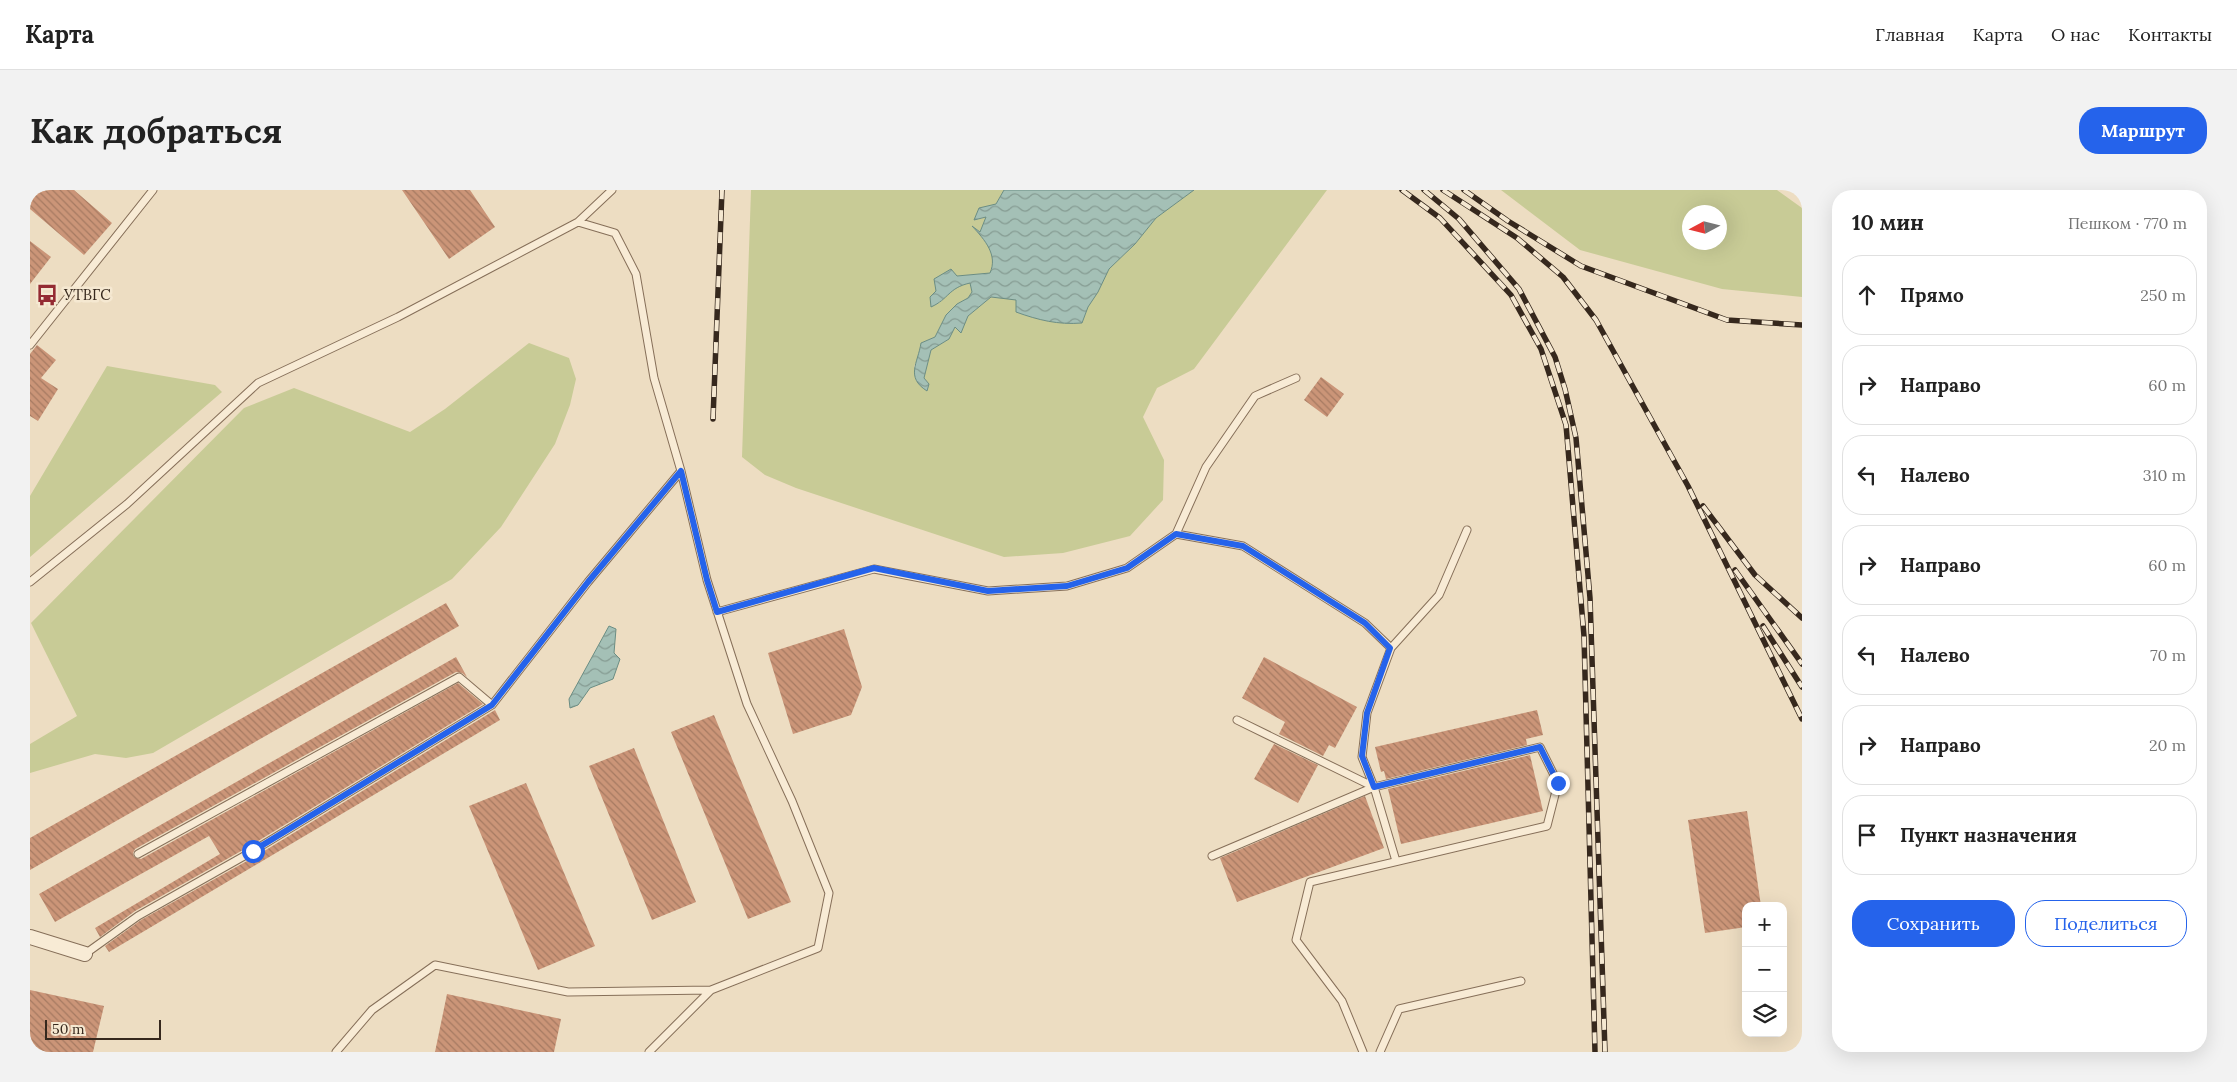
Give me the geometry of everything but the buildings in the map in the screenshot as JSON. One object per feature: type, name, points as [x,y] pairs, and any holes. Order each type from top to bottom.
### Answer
[{"type":"street","points":[[30,937],[85,954]]},
{"type":"lane","points":[[30,345],[153,190]]},
{"type":"lane","points":[[30,582],[127,504],[258,383],[398,317],[578,222],[612,190]]},
{"type":"lane","points":[[336,1052],[372,1010],[435,965],[568,992],[711,990],[818,948],[829,893],[792,801],[746,704],[707,580],[681,471],[654,378],[636,274],[615,233],[578,222]]},
{"type":"lane","points":[[717,612],[874,568],[988,591],[1067,586],[1127,568],[1176,534],[1206,467],[1255,396],[1296,378]]},
{"type":"lane","points":[[85,954],[138,916],[253,851],[492,705],[588,582],[681,471]]},
{"type":"lane","points":[[1396,862],[1374,787],[1362,756],[1367,713],[1390,648],[1439,595],[1467,530]]},
{"type":"lane","points":[[1176,534],[1243,546],[1365,623],[1390,648]]},
{"type":"lane","points":[[138,854],[459,677],[492,705]]},
{"type":"lane","points":[[1237,720],[1374,787]]},
{"type":"lane","points":[[1212,856],[1374,787],[1540,747],[1558,783],[1547,826],[1310,882],[1296,940],[1342,1001],[1363,1052]]},
{"type":"lane","points":[[1380,1052],[1399,1009],[1521,980]]},
{"type":"lane","points":[[649,1052],[711,990]]},
{"type":"green space","points":[[751,190],[1004,190],[996,204],[975,220],[987,217],[980,232],[975,229],[990,249],[993,261],[990,273],[957,276],[938,304],[957,286],[970,283],[972,292],[968,298],[957,304],[946,315],[935,337],[921,343],[919,358],[914,366],[927,391],[929,384],[924,378],[931,350],[949,339],[955,326],[961,332],[968,316],[991,297],[1016,300],[1016,312],[1032,317],[1056,323],[1082,323],[1088,307],[1109,269],[1135,244],[1156,218],[1194,190],[1327,190],[1194,369],[1157,388],[1143,417],[1164,460],[1163,500],[1130,536],[1063,553],[1004,557],[796,488],[765,475],[742,457]]},
{"type":"green space","points":[[1501,190],[1777,190],[1802,208],[1802,297],[1722,289],[1580,250]]},
{"type":"green space","points":[[529,343],[569,358],[576,379],[570,405],[555,444],[501,527],[452,579],[153,753],[126,758],[95,754],[30,773],[30,744],[77,716],[31,623],[244,408],[294,388],[410,432],[445,409]]},
{"type":"green space","points":[[107,366],[215,385],[222,392],[30,557],[30,496]]},
{"type":"water","points":[[1004,190],[1194,190],[1156,218],[1135,244],[1109,269],[1088,307],[1082,323],[1056,323],[1032,317],[1016,312],[1016,300],[991,297],[968,316],[961,333],[955,327],[949,339],[931,350],[924,378],[929,384],[927,391],[920,386],[915,375],[921,343],[935,337],[946,315],[957,304],[968,298],[972,292],[970,283],[963,285],[931,307],[930,297],[936,291],[934,279],[951,269],[957,276],[990,273],[992,260],[989,248],[972,226],[980,232],[986,217],[974,220],[979,208],[996,204]]},
{"type":"water","points":[[609,626],[616,629],[614,653],[620,659],[613,679],[590,688],[578,705],[570,708],[569,699]]},
{"type":"railway","points":[[713,419],[722,190]]},
{"type":"railway","points":[[1402,190],[1440,218],[1511,295],[1541,349],[1566,425],[1584,636],[1595,1052]]},
{"type":"railway","points":[[1424,190],[1459,219],[1519,289],[1555,357],[1565,389],[1576,438],[1590,598],[1605,1052]]},
{"type":"railway","points":[[1443,190],[1517,238],[1563,277],[1596,320],[1688,486],[1802,719]]},
{"type":"railway","points":[[1464,190],[1508,221],[1581,266],[1727,320],[1802,325]]},
{"type":"railway","points":[[1703,506],[1755,575],[1802,618]]},
{"type":"railway","points":[[1735,570],[1802,664]]},
{"type":"railway","points":[[1763,626],[1802,687]]},
{"type":"place","name":"УТВГС","points":[[47,295]]},
{"type":"route","points":[[253,851],[492,705],[588,582],[681,471],[707,580],[717,612],[874,568],[988,591],[1067,586],[1127,568],[1176,534],[1243,546],[1365,623],[1390,648],[1367,713],[1362,756],[1374,787],[1540,747],[1558,783]]}]
